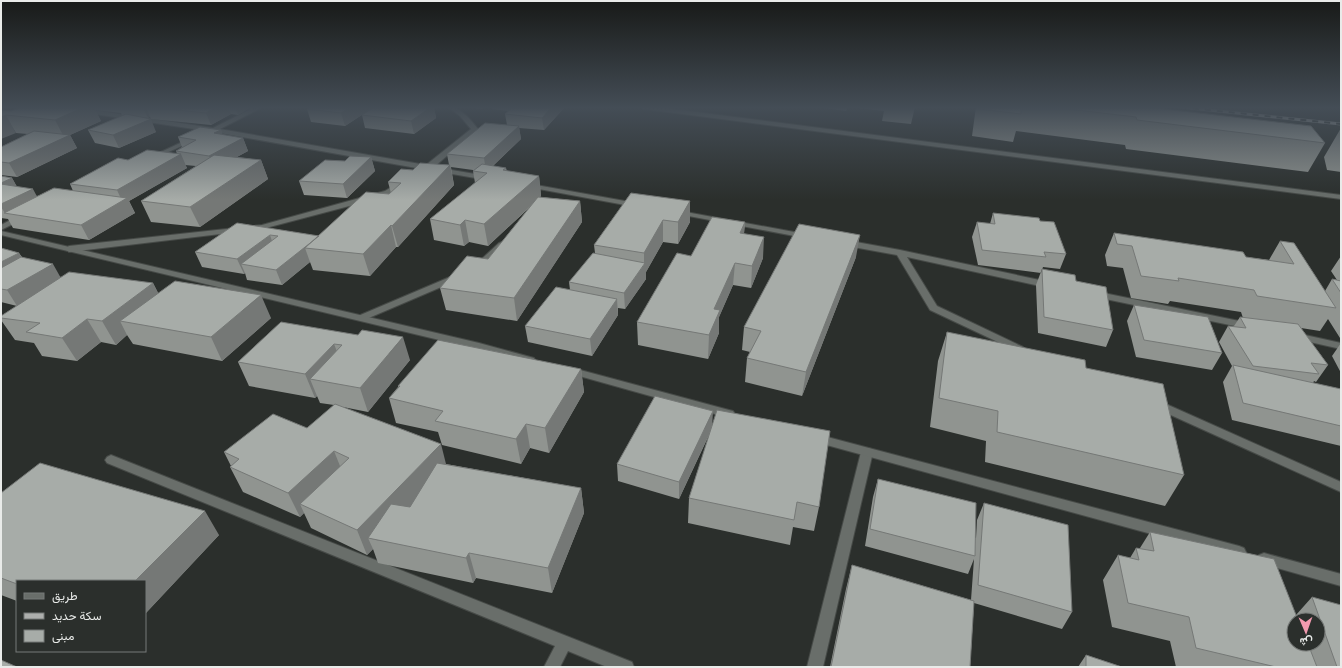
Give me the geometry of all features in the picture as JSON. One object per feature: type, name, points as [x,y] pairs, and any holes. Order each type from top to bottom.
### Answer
[{"type":"street","points":[[140,163],[194,138]]},
{"type":"street","points":[[255,138],[424,170],[496,180]]},
{"type":"street","points":[[424,170],[464,138]]},
{"type":"street","points":[[885,138],[1341,197]]},
{"type":"street","points":[[69,249],[262,227],[388,193],[408,180]]},
{"type":"street","points":[[519,184],[642,206]]},
{"type":"street","points":[[553,201],[564,192]]},
{"type":"street","points":[[673,212],[814,238]]},
{"type":"street","points":[[1,228],[27,215]]},
{"type":"street","points":[[1,232],[479,346],[540,362]]},
{"type":"street","points":[[361,318],[473,271],[507,241]]},
{"type":"street","points":[[837,242],[900,253],[1062,287]]},
{"type":"street","points":[[900,253],[933,308],[1026,352]]},
{"type":"street","points":[[1085,292],[1255,328]]},
{"type":"street","points":[[1287,334],[1341,346]]},
{"type":"street","points":[[555,366],[738,416]]},
{"type":"street","points":[[1147,400],[1341,486]]},
{"type":"street","points":[[806,435],[1341,580]]},
{"type":"street","points":[[815,667],[867,452]]},
{"type":"street","points":[[111,460],[626,667]]},
{"type":"street","points":[[552,667],[564,643]]},
{"type":"building","points":[[19,138],[63,138],[9,163],[1,162],[1,147]]},
{"type":"building","points":[[185,138],[243,138],[209,156],[176,151],[196,140]]},
{"type":"building","points":[[466,138],[506,138],[484,158],[447,154]]},
{"type":"building","points":[[1286,138],[1321,138],[1325,143]]},
{"type":"building","points":[[147,150],[181,154],[117,190],[70,184],[118,158],[128,160]]},
{"type":"building","points":[[214,155],[261,160],[190,207],[141,201]]},
{"type":"building","points":[[350,156],[371,157],[343,184],[299,181],[325,160],[345,161]]},
{"type":"building","points":[[420,163],[450,165],[363,254],[305,248],[366,192],[389,194],[401,183],[388,182],[401,169],[413,170]]},
{"type":"building","points":[[482,164],[506,168],[503,170],[539,176],[484,224],[465,220],[460,225],[430,219],[487,173],[473,171]]},
{"type":"building","points":[[1,176],[12,178],[1,183]]},
{"type":"building","points":[[1,184],[33,189],[1,204]]},
{"type":"building","points":[[54,188],[127,198],[81,225],[4,213]]},
{"type":"building","points":[[631,193],[690,201],[678,222],[663,220],[644,253],[594,245]]},
{"type":"building","points":[[538,197],[580,201],[514,298],[440,288],[467,256],[488,259]]},
{"type":"building","points":[[993,213],[1039,218],[1040,221],[1054,222],[1066,254],[1044,252],[1046,257],[982,250],[977,222],[995,224]]},
{"type":"building","points":[[712,217],[745,222],[740,233],[764,237],[752,266],[735,263],[714,309],[720,310],[709,335],[637,322],[677,253],[691,256]]},
{"type":"building","points":[[237,223],[319,236],[276,270],[241,264],[278,236],[270,235],[237,259],[195,252]]},
{"type":"building","points":[[799,224],[860,235],[806,372],[747,358],[761,331],[744,327]]},
{"type":"building","points":[[1114,233],[1243,252],[1246,257],[1294,264],[1280,241],[1294,243],[1336,308],[1257,296],[1254,290],[1178,278],[1179,281],[1141,276],[1132,246],[1117,244]]},
{"type":"building","points":[[1,248],[19,253],[1,262]]},
{"type":"building","points":[[593,253],[645,263],[624,293],[569,282]]},
{"type":"building","points":[[21,257],[53,264],[7,290],[1,289],[1,268]]},
{"type":"building","points":[[1042,269],[1075,275],[1076,281],[1106,287],[1113,330],[1044,317]]},
{"type":"building","points":[[69,272],[153,283],[102,321],[87,319],[62,338],[26,332],[40,323],[1,318],[1,316]]},
{"type":"building","points":[[1332,279],[1341,281],[1341,293]]},
{"type":"building","points":[[175,281],[261,295],[211,337],[120,321]]},
{"type":"building","points":[[556,287],[617,299],[590,339],[525,326]]},
{"type":"building","points":[[1134,305],[1208,317],[1222,353],[1144,340]]},
{"type":"building","points":[[1240,317],[1298,324],[1328,365],[1311,363],[1319,374],[1253,366],[1228,326],[1246,328]]},
{"type":"building","points":[[281,322],[358,335],[362,330],[403,337],[360,388],[310,379],[342,345],[334,344],[305,374],[238,362]]},
{"type":"building","points":[[947,332],[1085,360],[1086,368],[1163,384],[1184,475],[997,432],[998,411],[939,398]]},
{"type":"building","points":[[438,340],[581,369],[545,428],[526,424],[516,439],[435,421],[443,411],[389,398]]},
{"type":"building","points":[[1233,365],[1341,389],[1341,426],[1243,403]]},
{"type":"building","points":[[655,396],[713,411],[679,482],[617,464]]},
{"type":"building","points":[[335,404],[441,444],[357,530],[300,504],[349,458],[334,451],[288,493],[230,467],[239,459],[224,452],[273,414],[307,428]]},
{"type":"building","points":[[717,410],[830,431],[819,507],[797,502],[794,520],[689,498]]},
{"type":"building","points":[[40,463],[205,511],[136,580],[16,580],[16,584],[1,578],[1,493]]},
{"type":"building","points":[[437,463],[581,488],[548,568],[469,553],[466,558],[368,538],[391,504],[410,507]]},
{"type":"building","points":[[878,479],[976,503],[975,556],[870,529]]},
{"type":"building","points":[[984,503],[1068,525],[1072,612],[978,585]]},
{"type":"building","points":[[1150,532],[1274,559],[1295,612],[1286,612],[1286,652],[1311,652],[1317,667],[1276,667],[1196,648],[1189,617],[1128,603],[1118,555],[1139,560],[1136,548],[1154,551]]},
{"type":"building","points":[[852,565],[974,601],[970,667],[831,667]]},
{"type":"building","points":[[1312,597],[1341,605],[1341,667],[1337,667],[1326,636],[1326,612],[1317,612]]},
{"type":"building","points":[[1086,655],[1122,667],[1086,667]]},
{"type":"building","points":[[1,660],[17,667],[1,667]]}]
